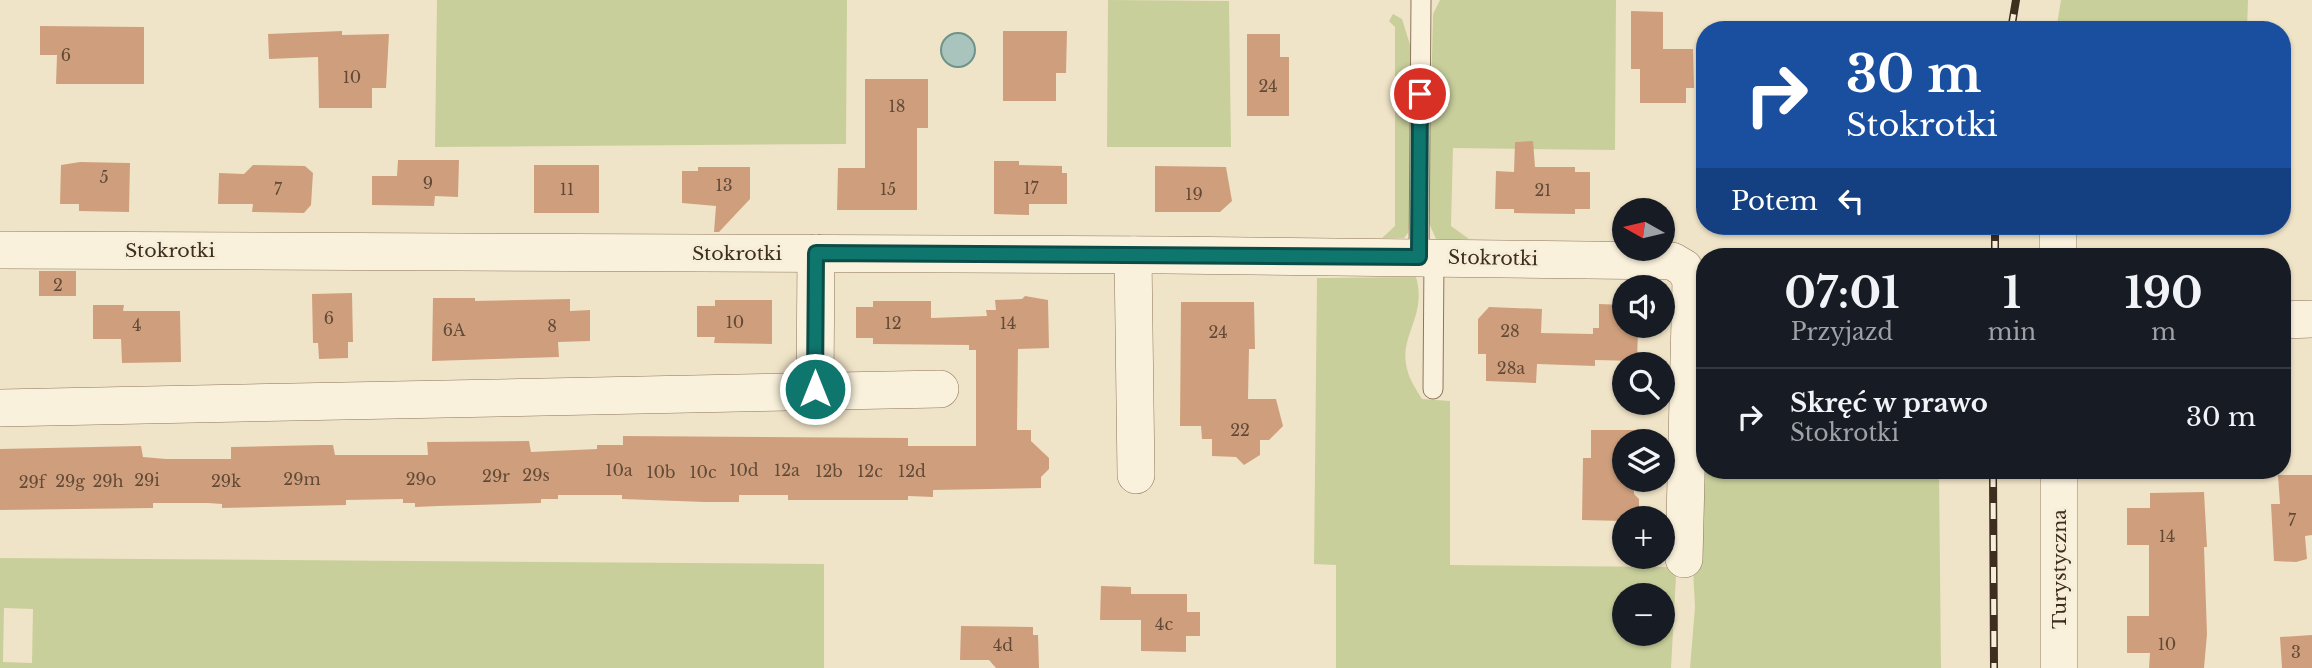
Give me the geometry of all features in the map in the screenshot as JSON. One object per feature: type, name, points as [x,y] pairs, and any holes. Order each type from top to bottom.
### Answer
[{"type":"street","name":"Stokrotki","points":[[0,250],[1426,257],[1672,261],[1684,268],[1690,280],[1684,559]]},
{"type":"street","points":[[815,389],[816,253]]},
{"type":"street","points":[[1133,256],[1136,475]]},
{"type":"street","points":[[2291,320],[2312,319]]},
{"type":"street","points":[[0,408],[815,389],[940,389]]},
{"type":"street","name":"Turystyczna","points":[[2059,479],[2059,668]]},
{"type":"lane","points":[[1420,0],[1426,257],[1433,388]]},
{"type":"green space","points":[[437,0],[847,0],[846,144],[435,147]]},
{"type":"green space","points":[[1108,0],[1229,1],[1231,147],[1107,147]]},
{"type":"green space","points":[[1440,0],[1616,0],[1615,150],[1453,148],[1451,226],[1469,239],[1436,239],[1428,221],[1433,14]]},
{"type":"green space","points":[[2061,0],[2248,0],[2247,21],[2058,21]]},
{"type":"green space","points":[[1393,14],[1402,19],[1412,51],[1410,221],[1408,233],[1404,238],[1382,238],[1395,226],[1395,27],[1389,21]]},
{"type":"green space","points":[[1416,277],[1418,302],[1405,353],[1406,364],[1410,378],[1422,399],[1450,401],[1450,565],[1671,569],[1676,576],[1675,594],[1675,583],[1612,583],[1612,646],[1672,646],[1671,668],[1336,668],[1336,565],[1314,564],[1317,278]]},
{"type":"green space","points":[[1700,479],[1939,479],[1941,668],[1690,668],[1695,607],[1693,570],[1700,570]]},
{"type":"green space","points":[[0,558],[824,564],[824,668],[0,668]],"holes":[[[4,608],[33,609],[32,663],[3,662]]]},
{"type":"water","points":[[958,33],[970,38],[975,50],[970,62],[958,67],[946,62],[941,50],[946,38]]},
{"type":"building","points":[[1631,11],[1663,12],[1663,49],[1693,49],[1694,88],[1686,88],[1686,103],[1640,103],[1640,69],[1631,69]]},
{"type":"building","points":[[40,26],[144,27],[144,84],[56,84],[57,55],[40,55]]},
{"type":"building","points":[[342,31],[342,35],[389,34],[386,88],[372,88],[372,108],[319,108],[318,57],[269,59],[268,34]]},
{"type":"building","points":[[1003,31],[1067,31],[1066,73],[1056,73],[1056,101],[1003,101]]},
{"type":"building","points":[[1247,34],[1280,34],[1280,57],[1289,57],[1289,116],[1247,116]]},
{"type":"building","points":[[865,79],[928,79],[928,128],[917,128],[917,210],[837,210],[838,168],[865,168]]},
{"type":"building","points":[[1533,141],[1535,167],[1575,167],[1575,172],[1590,172],[1590,209],[1575,209],[1575,214],[1514,213],[1514,209],[1495,209],[1496,171],[1514,172],[1515,142]]},
{"type":"building","points":[[398,160],[459,160],[458,197],[435,196],[434,206],[372,205],[372,176],[397,176]]},
{"type":"building","points":[[994,161],[1019,161],[1019,165],[1062,166],[1062,173],[1067,173],[1067,204],[1029,204],[1029,215],[994,214]]},
{"type":"building","points":[[80,162],[130,163],[129,212],[79,211],[79,204],[60,204],[61,165]]},
{"type":"building","points":[[253,165],[305,166],[313,173],[311,205],[304,213],[252,212],[253,204],[218,204],[219,173],[244,174]]},
{"type":"building","points":[[534,165],[599,165],[599,213],[534,213]]},
{"type":"building","points":[[1155,166],[1226,167],[1232,201],[1220,212],[1155,212]]},
{"type":"building","points":[[698,167],[750,167],[750,199],[719,232],[714,232],[716,206],[682,203],[682,171],[698,171]]},
{"type":"building","points":[[39,271],[76,271],[76,296],[39,296]]},
{"type":"building","points":[[352,293],[353,342],[348,342],[348,358],[319,359],[318,343],[313,343],[312,294]]},
{"type":"building","points":[[1025,296],[1048,300],[1049,348],[1018,349],[1017,430],[1031,430],[1031,441],[1049,458],[1049,469],[1041,477],[1041,488],[933,490],[933,497],[908,496],[908,500],[788,500],[788,495],[739,495],[739,502],[705,502],[622,499],[622,495],[558,495],[558,499],[541,499],[541,503],[415,507],[415,503],[403,503],[403,499],[346,500],[346,505],[222,508],[222,504],[153,503],[153,508],[0,510],[0,449],[141,446],[143,457],[231,459],[231,447],[333,445],[335,455],[428,455],[427,442],[529,441],[531,452],[623,445],[623,436],[908,438],[908,446],[976,446],[976,350],[969,350],[969,345],[873,344],[873,338],[856,338],[856,307],[873,307],[873,301],[931,301],[931,318],[987,316],[986,310],[996,310],[995,300],[1022,299]]},
{"type":"building","points":[[433,298],[475,298],[475,301],[570,299],[570,311],[590,310],[590,341],[558,342],[559,357],[432,361]]},
{"type":"building","points":[[715,300],[772,300],[772,344],[714,343],[715,337],[697,337],[697,306],[715,306]]},
{"type":"building","points":[[1181,302],[1254,302],[1255,349],[1249,349],[1248,399],[1276,399],[1283,426],[1269,440],[1260,440],[1260,455],[1244,465],[1236,457],[1212,456],[1212,439],[1202,439],[1201,426],[1180,426]]},
{"type":"building","points":[[1599,304],[1612,305],[1612,338],[1638,338],[1637,352],[1612,352],[1612,360],[1595,360],[1595,366],[1537,364],[1536,383],[1486,381],[1486,354],[1478,354],[1478,319],[1489,307],[1542,309],[1541,333],[1593,334],[1593,328],[1599,328]]},
{"type":"building","points":[[93,305],[124,305],[123,311],[180,311],[181,362],[122,363],[121,339],[93,339]]},
{"type":"building","points":[[1591,430],[1612,430],[1612,492],[1634,492],[1639,499],[1639,506],[1612,506],[1612,521],[1582,520],[1583,458],[1591,458]]},
{"type":"building","points":[[2291,475],[2312,475],[2312,535],[2305,536],[2307,559],[2296,562],[2274,561],[2271,504],[2280,504],[2278,479],[2291,479]]},
{"type":"building","points":[[2204,492],[2207,634],[2204,668],[2149,668],[2150,653],[2127,653],[2127,616],[2149,616],[2149,545],[2127,545],[2127,508],[2150,508],[2150,493]]},
{"type":"building","points":[[1101,586],[1131,587],[1131,594],[1187,594],[1187,612],[1200,612],[1200,636],[1186,636],[1186,652],[1141,651],[1141,620],[1100,620]]},
{"type":"building","points":[[961,626],[1033,627],[1033,635],[1038,635],[1039,668],[996,668],[989,660],[960,660]]},
{"type":"building","points":[[2312,635],[2312,668],[2282,668],[2280,637]]},
{"type":"railway","points":[[2012,21],[2016,0]]},
{"type":"railway","points":[[1995,235],[1995,248]]},
{"type":"railway","points":[[1993,479],[1994,668]]},
{"type":"route","points":[[815,389],[816,253],[1419,257],[1420,94]]}]
